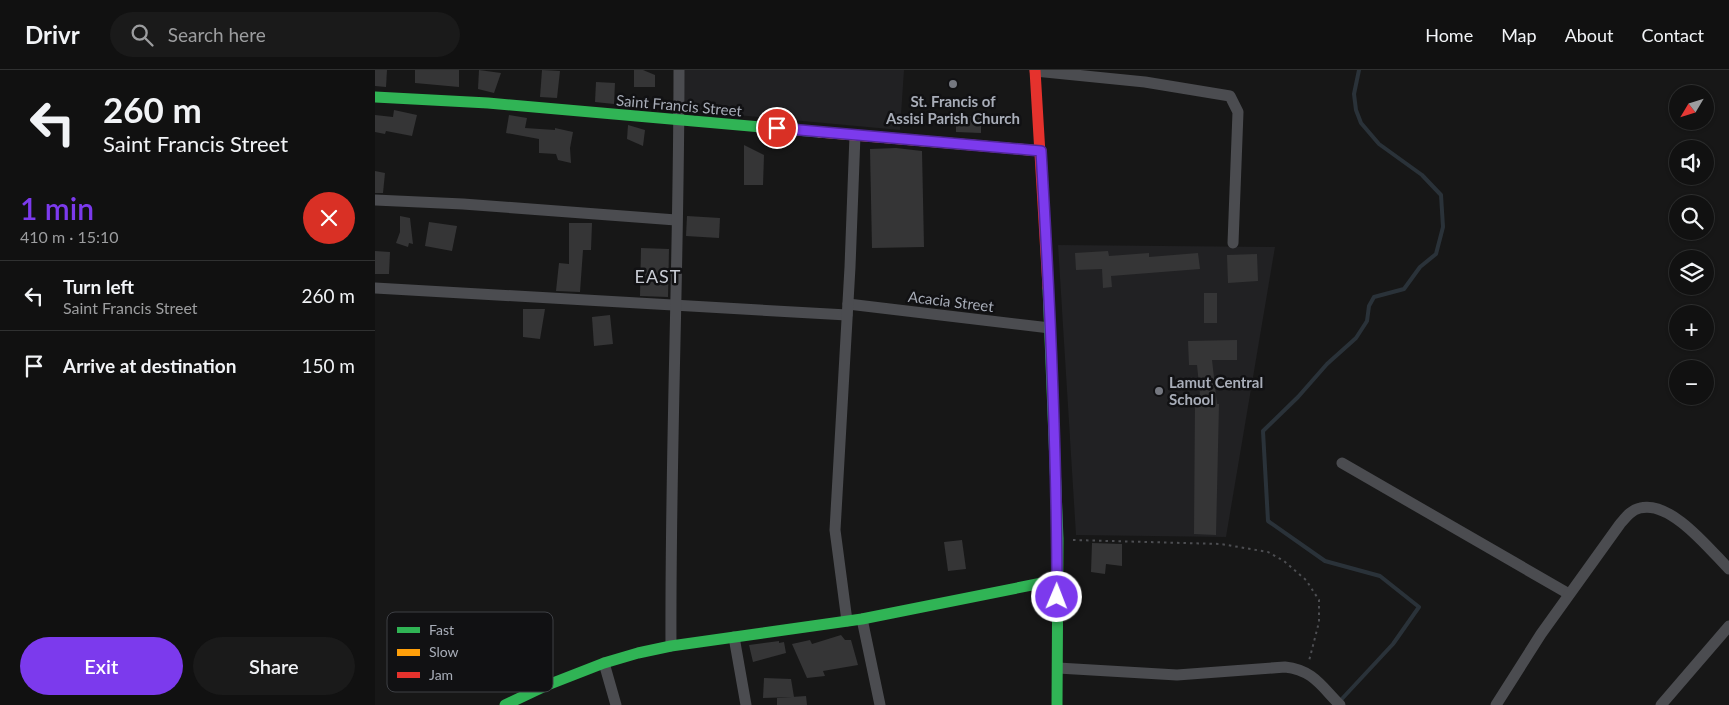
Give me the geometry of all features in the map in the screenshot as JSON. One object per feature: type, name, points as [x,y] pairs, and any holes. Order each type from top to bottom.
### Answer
[{"type":"street","points":[[671,646],[679,70]]},
{"type":"street","points":[[1057,705],[1058,539],[1050,328],[1035,71],[1145,82],[1230,96],[1238,112],[1233,243]]},
{"type":"street","name":"Saint Francis Street","points":[[375,97],[488,103],[1041,151]]},
{"type":"street","points":[[847,621],[835,530],[855,135]]},
{"type":"street","points":[[375,200],[676,220]]},
{"type":"street","name":"Acacia Street","points":[[375,288],[677,307],[847,310],[1050,328]]},
{"type":"street","points":[[1342,463],[1569,594]]},
{"type":"street","points":[[1497,705],[1569,594],[1620,524],[1632,511],[1640,508],[1659,509],[1680,522],[1729,569]]},
{"type":"street","points":[[553,683],[604,663],[671,646],[862,619],[959,598],[1057,580]]},
{"type":"street","points":[[862,619],[880,705]]},
{"type":"street","points":[[1661,705],[1729,626]]},
{"type":"street","points":[[734,637],[746,705]]},
{"type":"street","points":[[604,663],[616,705]]},
{"type":"street","points":[[1058,668],[1177,675],[1285,667],[1307,671],[1340,705]]},
{"type":"street","points":[[505,705],[532,692]]},
{"type":"path","points":[[1058,539],[1221,544],[1268,552],[1284,561],[1306,580],[1319,600],[1319,622],[1307,671]]},
{"type":"shaded area","points":[[683,70],[904,70],[900,130],[683,110]]},
{"type":"shaded area","name":"Lamut Central School","points":[[1058,245],[1275,247],[1226,537],[1076,535]]},
{"type":"building","points":[[375,70],[387,70],[386,87],[375,86]]},
{"type":"building","points":[[415,70],[459,70],[459,87],[415,83]]},
{"type":"building","points":[[479,70],[501,73],[494,93],[478,89]]},
{"type":"building","points":[[542,70],[560,71],[557,98],[540,97]]},
{"type":"building","points":[[634,70],[643,70],[655,75],[655,87],[634,87]]},
{"type":"building","points":[[596,82],[615,83],[614,104],[595,102]]},
{"type":"building","points":[[394,110],[417,115],[412,136],[386,131],[385,134],[375,132],[375,115],[393,117]]},
{"type":"building","points":[[509,115],[527,118],[525,128],[555,130],[555,128],[573,132],[570,148],[571,163],[558,160],[556,154],[539,153],[539,139],[506,133]]},
{"type":"building","points":[[956,116],[981,116],[981,133],[956,132]]},
{"type":"building","points":[[628,125],[645,130],[643,146],[627,139]]},
{"type":"building","points":[[744,145],[764,155],[763,185],[744,185]]},
{"type":"building","points":[[896,148],[922,151],[924,247],[872,248],[870,149]]},
{"type":"building","points":[[375,171],[385,173],[383,193],[375,193]]},
{"type":"building","points":[[400,216],[410,218],[413,244],[409,243],[408,247],[396,243],[400,232]]},
{"type":"building","points":[[687,216],[720,218],[719,238],[686,236]]},
{"type":"building","points":[[429,222],[457,226],[452,251],[425,246]]},
{"type":"building","points":[[569,223],[592,223],[591,250],[583,250],[580,292],[556,291],[559,263],[569,264]]},
{"type":"building","points":[[641,248],[669,249],[668,297],[640,296]]},
{"type":"building","points":[[375,251],[390,252],[389,274],[375,274]]},
{"type":"building","points":[[1108,251],[1109,256],[1149,253],[1149,257],[1198,253],[1200,269],[1111,276],[1112,287],[1103,288],[1102,269],[1076,270],[1075,253]]},
{"type":"building","points":[[1257,254],[1258,281],[1228,283],[1227,255]]},
{"type":"building","points":[[1204,293],[1217,293],[1217,323],[1204,323]]},
{"type":"building","points":[[523,309],[545,309],[540,339],[523,337]]},
{"type":"building","points":[[610,315],[613,344],[594,346],[592,317]]},
{"type":"building","points":[[1237,340],[1237,360],[1212,360],[1217,404],[1219,404],[1216,535],[1194,534],[1195,404],[1201,404],[1197,365],[1189,365],[1188,341]]},
{"type":"building","points":[[962,540],[966,569],[948,571],[944,542]]},
{"type":"building","points":[[1092,543],[1122,544],[1122,566],[1106,564],[1105,574],[1091,572]]},
{"type":"building","points":[[841,635],[845,640],[851,640],[858,665],[823,671],[825,676],[807,678],[792,644],[810,640],[812,644]]},
{"type":"building","points":[[779,641],[779,643],[784,642],[786,653],[753,662],[749,645]]},
{"type":"building","points":[[764,678],[791,679],[794,697],[763,698]]},
{"type":"building","points":[[806,696],[807,705],[777,705],[777,698]]},
{"type":"waterway","points":[[1339,702],[1393,644],[1419,607],[1380,576],[1325,561],[1268,521],[1263,431],[1298,397],[1327,364],[1356,338],[1367,321],[1369,306],[1374,297],[1404,289],[1420,267],[1436,254],[1443,227],[1441,195],[1422,175],[1379,144],[1361,123],[1356,110],[1354,94],[1359,70]]},
{"type":"traffic: fast","points":[[375,97],[488,103],[819,132]]},
{"type":"traffic: fast","points":[[1048,288],[1058,539],[1057,705]]},
{"type":"traffic: fast","points":[[553,683],[604,663],[671,646],[862,619],[1057,580]]},
{"type":"traffic: fast","points":[[505,705],[532,692]]},
{"type":"traffic: slow","points":[[819,132],[1041,151]]},
{"type":"traffic: jam","points":[[1035,70],[1048,288]]},
{"type":"place","name":"St. Francis of Assisi Parish Church","points":[[953,84]]},
{"type":"place","name":"Lamut Central School","points":[[1159,391]]},
{"type":"district","name":"EAST","points":[[658,276]]},
{"type":"route","points":[[777,128],[1041,151],[1058,539],[1057,597]]}]
